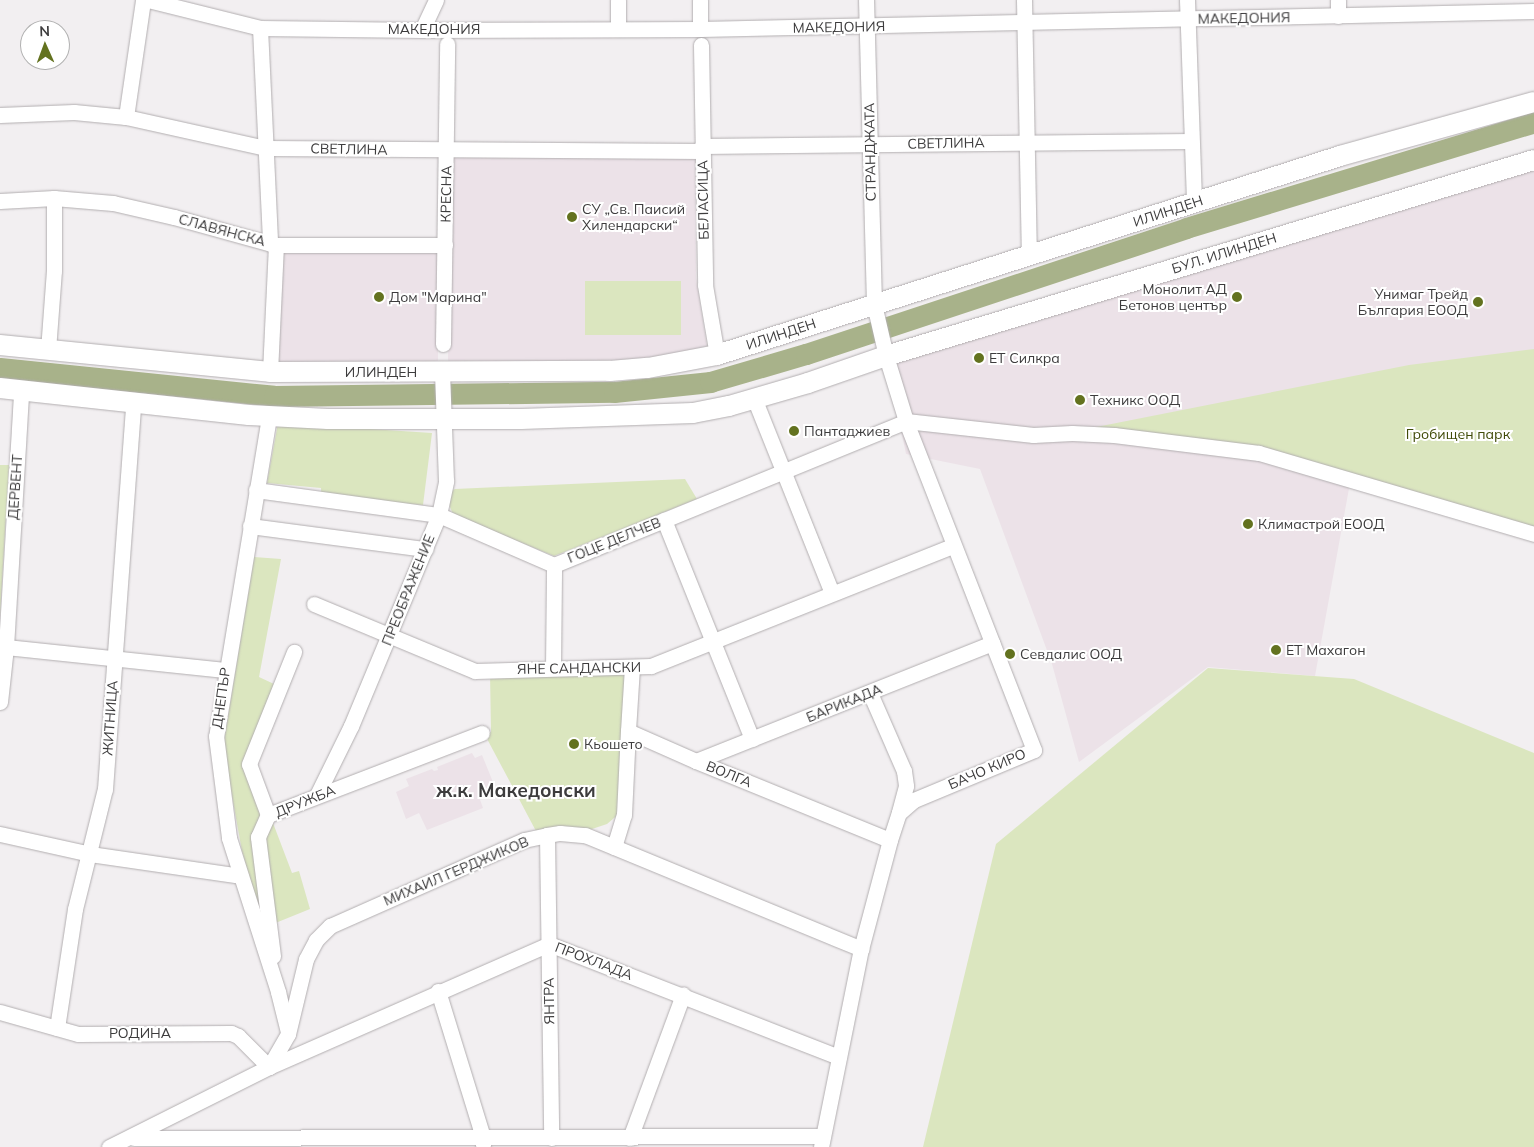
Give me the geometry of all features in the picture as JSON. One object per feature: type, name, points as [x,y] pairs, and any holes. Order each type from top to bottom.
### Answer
[{"type":"main road","name":"ИЛИНДЕН","points":[[0,345],[270,372],[442,378],[648,368],[878,321],[1029,256],[1340,156],[1534,102]]},
{"type":"main road","name":"БУЛ. ИЛИНДЕН","points":[[886,356],[1534,160]]},
{"type":"main road","points":[[0,388],[133,404],[269,417],[443,413],[693,413],[754,398],[886,356]]},
{"type":"street","points":[[126,117],[143,0]]},
{"type":"street","name":"МАКЕДОНИЯ","points":[[148,0],[260,28],[422,30],[700,29],[1534,11]]},
{"type":"street","points":[[422,30],[436,0]]},
{"type":"street","points":[[618,0],[618,29]]},
{"type":"street","points":[[700,0],[700,29]]},
{"type":"street","name":"СТРАНДЖАТА","points":[[866,0],[869,144],[878,321],[886,356]]},
{"type":"street","points":[[1024,0],[1029,256]]},
{"type":"street","points":[[1187,0],[1194,203]]},
{"type":"street","points":[[1338,0],[1338,16]]},
{"type":"street","points":[[260,28],[273,244],[270,372]]},
{"type":"street","name":"КРЕСНА","points":[[443,344],[447,44]]},
{"type":"street","name":"БЕЛАСИЦА","points":[[701,45],[705,285],[717,355]]},
{"type":"street","name":"СВЕТЛИНА","points":[[0,114],[74,112],[126,117],[266,148],[446,150],[1191,141]]},
{"type":"street","points":[[48,350],[54,271],[54,198]]},
{"type":"street","name":"СЛАВЯНСКА","points":[[0,201],[54,198],[82,199],[134,207],[273,244],[445,246]]},
{"type":"street","name":"БАЧО КИРО","points":[[886,356],[906,421],[953,546],[1034,750],[914,800],[899,812]]},
{"type":"street","name":"ПРЕОБРАЖЕНИЕ","points":[[317,795],[351,726],[438,515],[446,481],[442,378]]},
{"type":"street","name":"ДЕРВЕНТ","points":[[0,702],[6,647],[21,391]]},
{"type":"street","points":[[754,398],[832,593]]},
{"type":"street","name":"ЖИТНИЦА","points":[[57,1028],[75,909],[105,789],[133,404]]},
{"type":"street","name":"ДНЕПЪР","points":[[269,417],[225,670],[216,736],[229,838],[278,992],[288,1034]]},
{"type":"street","points":[[906,421],[1033,435],[1072,433],[1114,435],[1259,453],[1534,534]]},
{"type":"street","name":"ГОЦЕ ДЕЛЧЕВ","points":[[256,490],[438,515],[554,565],[906,421]]},
{"type":"street","points":[[664,520],[752,740]]},
{"type":"street","points":[[250,526],[425,549]]},
{"type":"street","name":"ЯНЕ САНДАНСКИ","points":[[314,604],[475,670],[651,666],[953,546]]},
{"type":"street","points":[[553,668],[554,565]]},
{"type":"street","name":"БАРИКАДА","points":[[696,761],[992,643]]},
{"type":"street","points":[[6,647],[225,670]]},
{"type":"street","points":[[268,815],[250,764],[294,652]]},
{"type":"street","points":[[614,848],[624,815],[632,667]]},
{"type":"street","points":[[130,1138],[483,1142],[551,1138],[822,1141],[860,949],[906,786],[904,771],[870,693]]},
{"type":"street","name":"ВОЛГА","points":[[628,730],[696,761],[890,840]]},
{"type":"street","name":"ДРУЖБА","points":[[278,992],[258,837],[268,815],[482,733]]},
{"type":"street","name":"МИХАИЛ ГЕРДЖИКОВ","points":[[288,1034],[306,959],[316,940],[330,926],[524,840],[560,833],[585,835],[860,949]]},
{"type":"street","points":[[0,834],[90,854],[240,876]]},
{"type":"street","name":"ЯНТРА","points":[[547,835],[551,1138]]},
{"type":"street","name":"ПРОХЛАДА","points":[[109,1147],[269,1067],[298,1056],[438,991],[549,944],[839,1057]]},
{"type":"street","points":[[438,991],[483,1142]]},
{"type":"street","points":[[630,1138],[683,995]]},
{"type":"street","name":"РОДИНА","points":[[0,1012],[78,1034],[231,1032],[238,1036],[269,1067]]},
{"type":"street","points":[[269,1067],[288,1034]]},
{"type":"shaded area","name":"СУ „Св. Паисий Хилендарски“","points":[[449,154],[695,156],[696,278],[707,346],[666,359],[596,364],[448,364]]},
{"type":"shaded area","points":[[1534,160],[1534,354],[1259,458],[1350,483],[1315,676],[1208,667],[1079,762],[1052,664],[980,469],[906,454],[886,356]]},
{"type":"shaded area","points":[[279,249],[438,249],[438,368],[279,368]]},
{"type":"shaded area","points":[[472,753],[475,758],[482,755],[495,787],[478,794],[483,808],[427,830],[419,813],[406,819],[396,792],[409,786],[406,779],[432,769],[434,771],[438,770],[437,767]]},
{"type":"green space","points":[[585,281],[681,281],[681,335],[585,335]]},
{"type":"green space","name":"Гробищен парк","points":[[1534,349],[1534,534],[1259,453],[1076,431],[1409,365]]},
{"type":"green space","points":[[278,423],[432,433],[423,505],[328,498],[321,496],[321,488],[267,483]]},
{"type":"green space","points":[[0,465],[9,465],[0,617]]},
{"type":"green space","points":[[685,479],[697,499],[554,556],[456,516],[448,502],[451,491],[455,489]]},
{"type":"green space","points":[[254,557],[281,559],[259,677],[274,684],[242,764],[263,818],[269,949],[242,851],[223,747]]},
{"type":"green space","points":[[1208,668],[1354,679],[1534,753],[1534,1147],[923,1147],[996,844]]},
{"type":"green space","points":[[630,670],[620,813],[607,824],[586,831],[537,833],[485,735],[491,732],[490,673]]},
{"type":"green space","points":[[273,823],[292,873],[299,871],[310,909],[273,924],[263,833]]},
{"type":"waterway","points":[[0,368],[274,396],[614,392],[710,382],[806,354],[1186,228],[1534,122]]},
{"type":"place","name":"СУ „Св. Паисий Хилендарски“","points":[[572,217]]},
{"type":"place","name":"Дом \"Марина\"","points":[[379,297]]},
{"type":"place","name":"Монолит АД Бетонов център","points":[[1237,297]]},
{"type":"place","name":"Унимаг Трейд България ЕООД","points":[[1478,302]]},
{"type":"place","name":"ЕТ Силкра","points":[[979,358]]},
{"type":"place","name":"Техникс ООД","points":[[1080,400]]},
{"type":"place","name":"Пантаджиев","points":[[794,431]]},
{"type":"place","name":"Климастрой ЕООД","points":[[1248,524]]},
{"type":"place","name":"ЕТ Махагон","points":[[1276,650]]},
{"type":"place","name":"Севдалис ООД","points":[[1010,654]]},
{"type":"place","name":"Кьошето","points":[[574,744]]},
{"type":"district","name":"ж.к. Македонски","points":[[516,791]]}]
